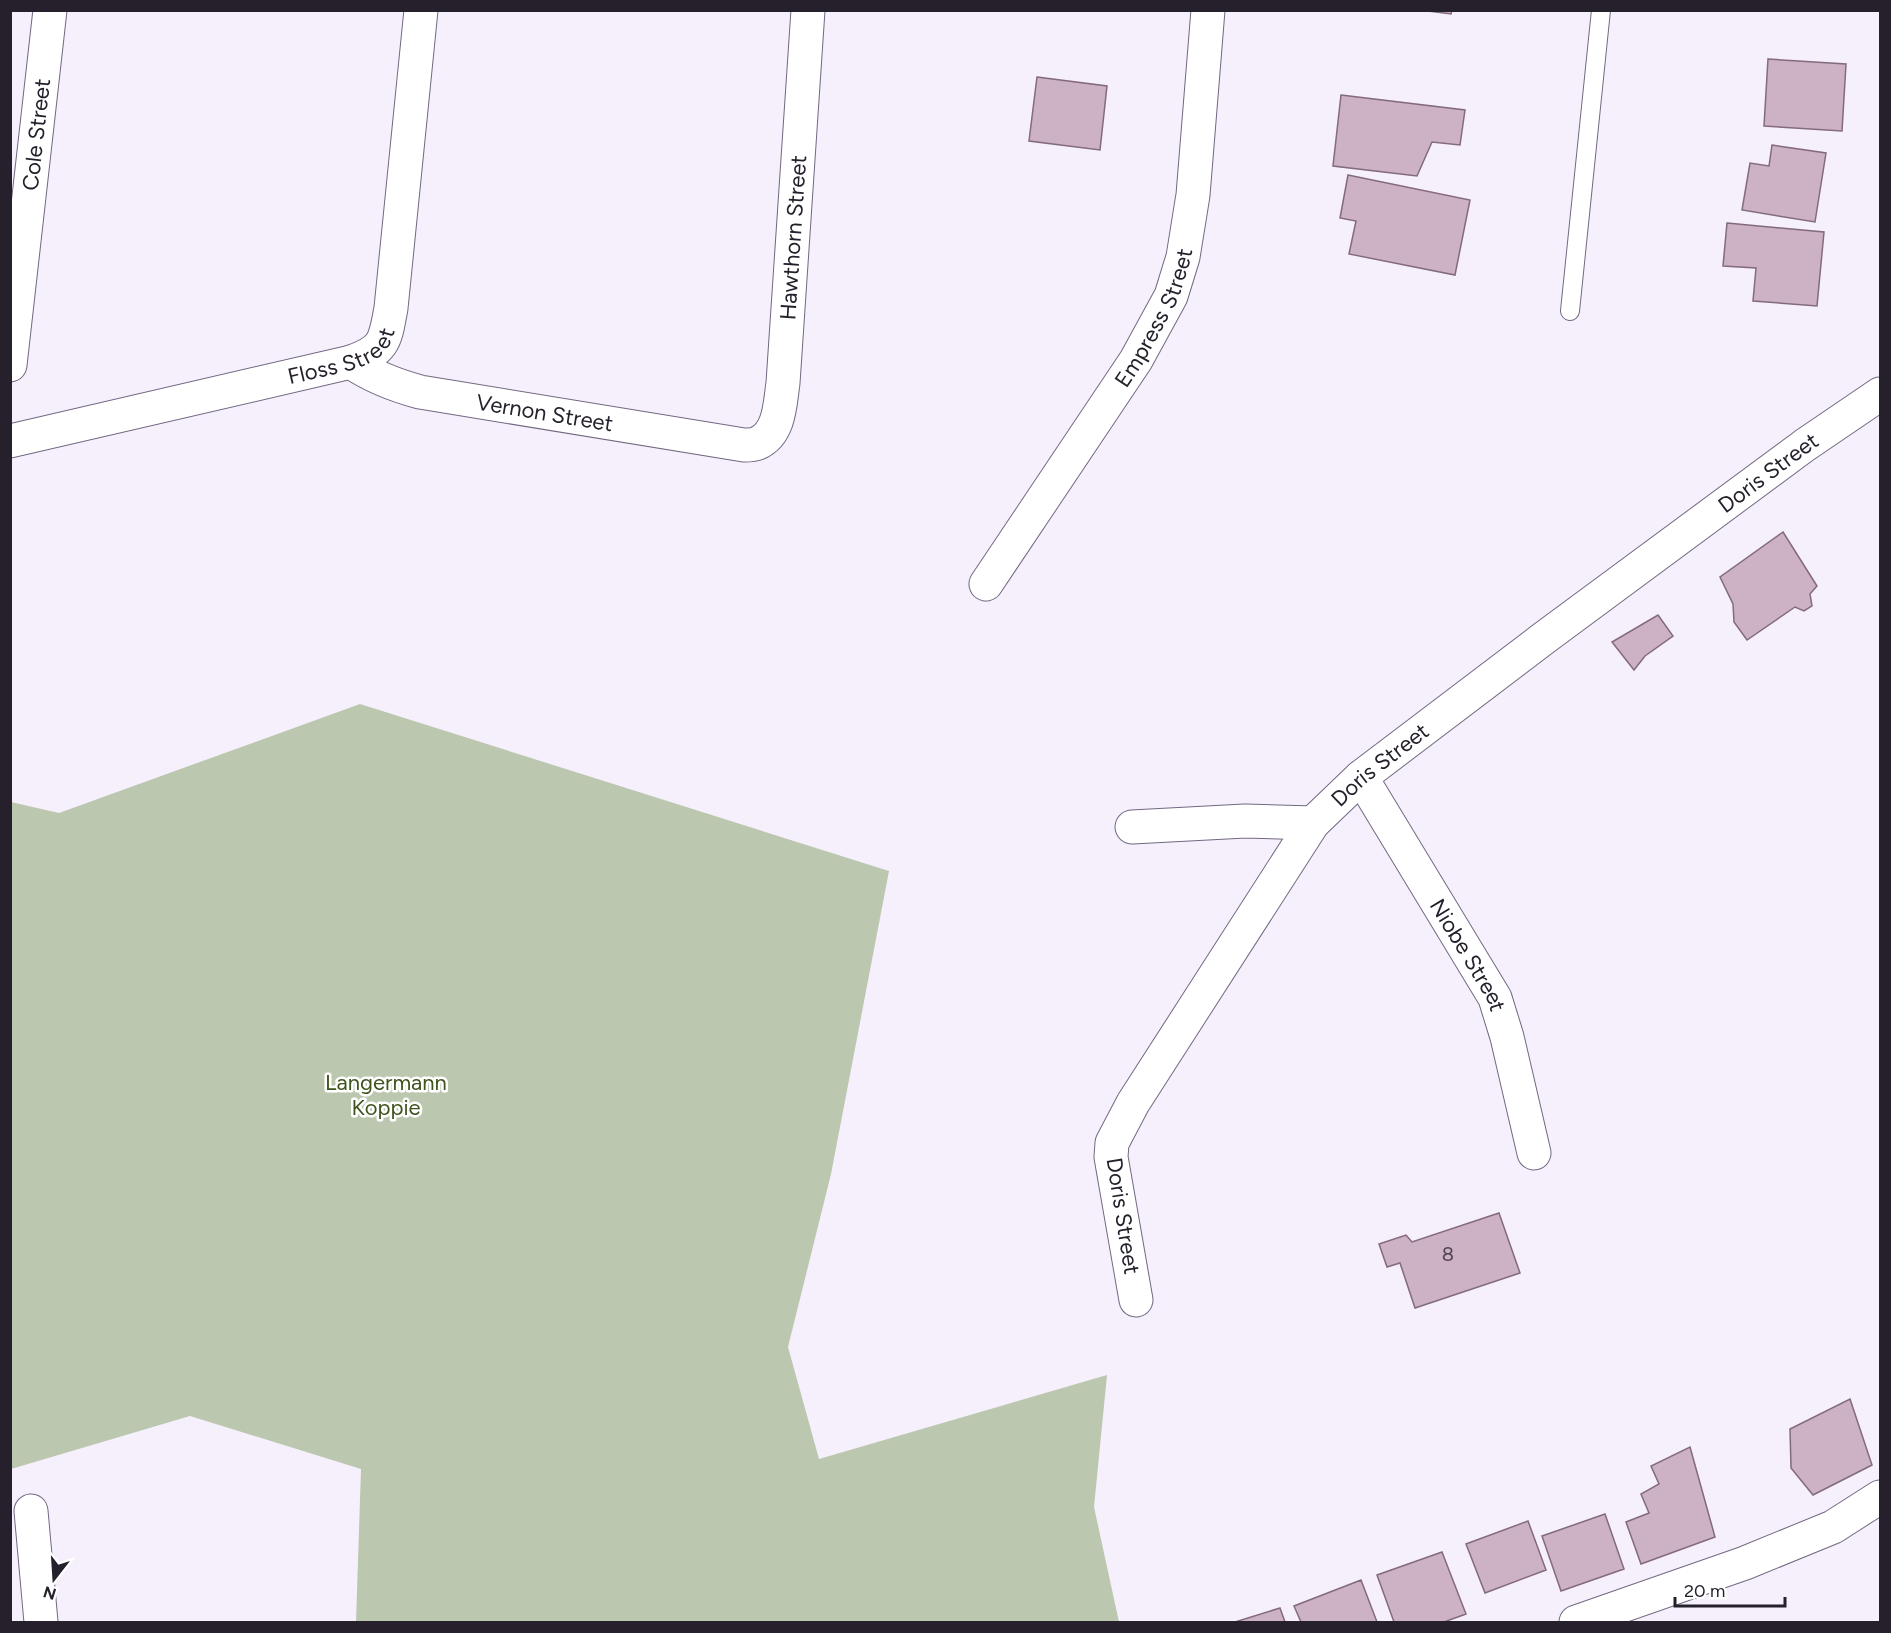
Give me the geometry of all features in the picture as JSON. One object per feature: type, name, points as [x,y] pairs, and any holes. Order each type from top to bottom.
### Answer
[{"type":"street","name":"Cole Street","points":[[10,365],[50,10]]},
{"type":"street","name":"Floss Street","points":[[10,441],[351,362],[378,349],[387,335],[392,308],[421,10]]},
{"type":"street","name":"Hawthorn Street","points":[[744,445],[759,443],[770,433],[777,421],[782,392],[808,10]]},
{"type":"street","name":"Empress Street","points":[[986,584],[1136,360],[1171,296],[1183,257],[1193,195],[1208,10]]},
{"type":"street","name":"Vernon Street","points":[[351,362],[374,377],[420,392],[744,445]]},
{"type":"street","name":"Doris Street","points":[[1136,1300],[1112,1168],[1112,1143],[1133,1103],[1313,823],[1361,777],[1544,638],[1805,445],[1881,394]]},
{"type":"street","name":"Niobe Street","points":[[1361,777],[1495,998],[1507,1037],[1534,1153]]},
{"type":"street","points":[[1132,827],[1245,821],[1313,823]]},
{"type":"street","points":[[1576,1623],[1745,1563],[1833,1527],[1881,1497]]},
{"type":"street","points":[[31,1510],[41,1623]]},
{"type":"lane","points":[[1570,311],[1601,10]]},
{"type":"green space","name":"Langermann Koppie","points":[[360,704],[889,871],[831,1174],[788,1347],[819,1459],[1107,1375],[1094,1507],[1119,1622],[356,1622],[361,1469],[190,1416],[11,1469],[11,802],[59,813]]},
{"type":"building","points":[[1420,10],[1452,10],[1451,14]]},
{"type":"building","points":[[1768,59],[1846,64],[1842,131],[1764,126]]},
{"type":"building","points":[[1037,77],[1107,86],[1100,150],[1029,141]]},
{"type":"building","points":[[1341,95],[1465,110],[1460,145],[1432,142],[1417,176],[1333,166]]},
{"type":"building","points":[[1772,145],[1826,153],[1815,222],[1742,210],[1750,163],[1769,166]]},
{"type":"building","points":[[1348,175],[1470,200],[1455,275],[1349,254],[1356,221],[1340,218]]},
{"type":"building","points":[[1727,223],[1824,232],[1817,306],[1753,301],[1756,268],[1723,266]]},
{"type":"building","points":[[1783,532],[1817,586],[1810,594],[1812,606],[1804,611],[1795,607],[1747,640],[1734,622],[1733,604],[1720,577]]},
{"type":"building","points":[[1658,615],[1673,636],[1645,656],[1634,670],[1612,642]]},
{"type":"building","points":[[1499,1213],[1520,1273],[1415,1308],[1400,1263],[1387,1267],[1379,1244],[1406,1235],[1412,1242]]},
{"type":"building","points":[[1850,1399],[1872,1465],[1813,1495],[1791,1468],[1790,1429]]},
{"type":"building","points":[[1690,1447],[1715,1537],[1641,1564],[1626,1522],[1649,1513],[1641,1494],[1659,1484],[1651,1466]]},
{"type":"building","points":[[1605,1514],[1624,1569],[1561,1591],[1542,1536]]},
{"type":"building","points":[[1528,1521],[1546,1570],[1485,1593],[1466,1544]]},
{"type":"building","points":[[1442,1552],[1466,1614],[1444,1622],[1394,1622],[1377,1575]]},
{"type":"building","points":[[1361,1580],[1377,1622],[1301,1622],[1294,1606]]},
{"type":"building","points":[[1280,1608],[1285,1622],[1235,1622]]}]
